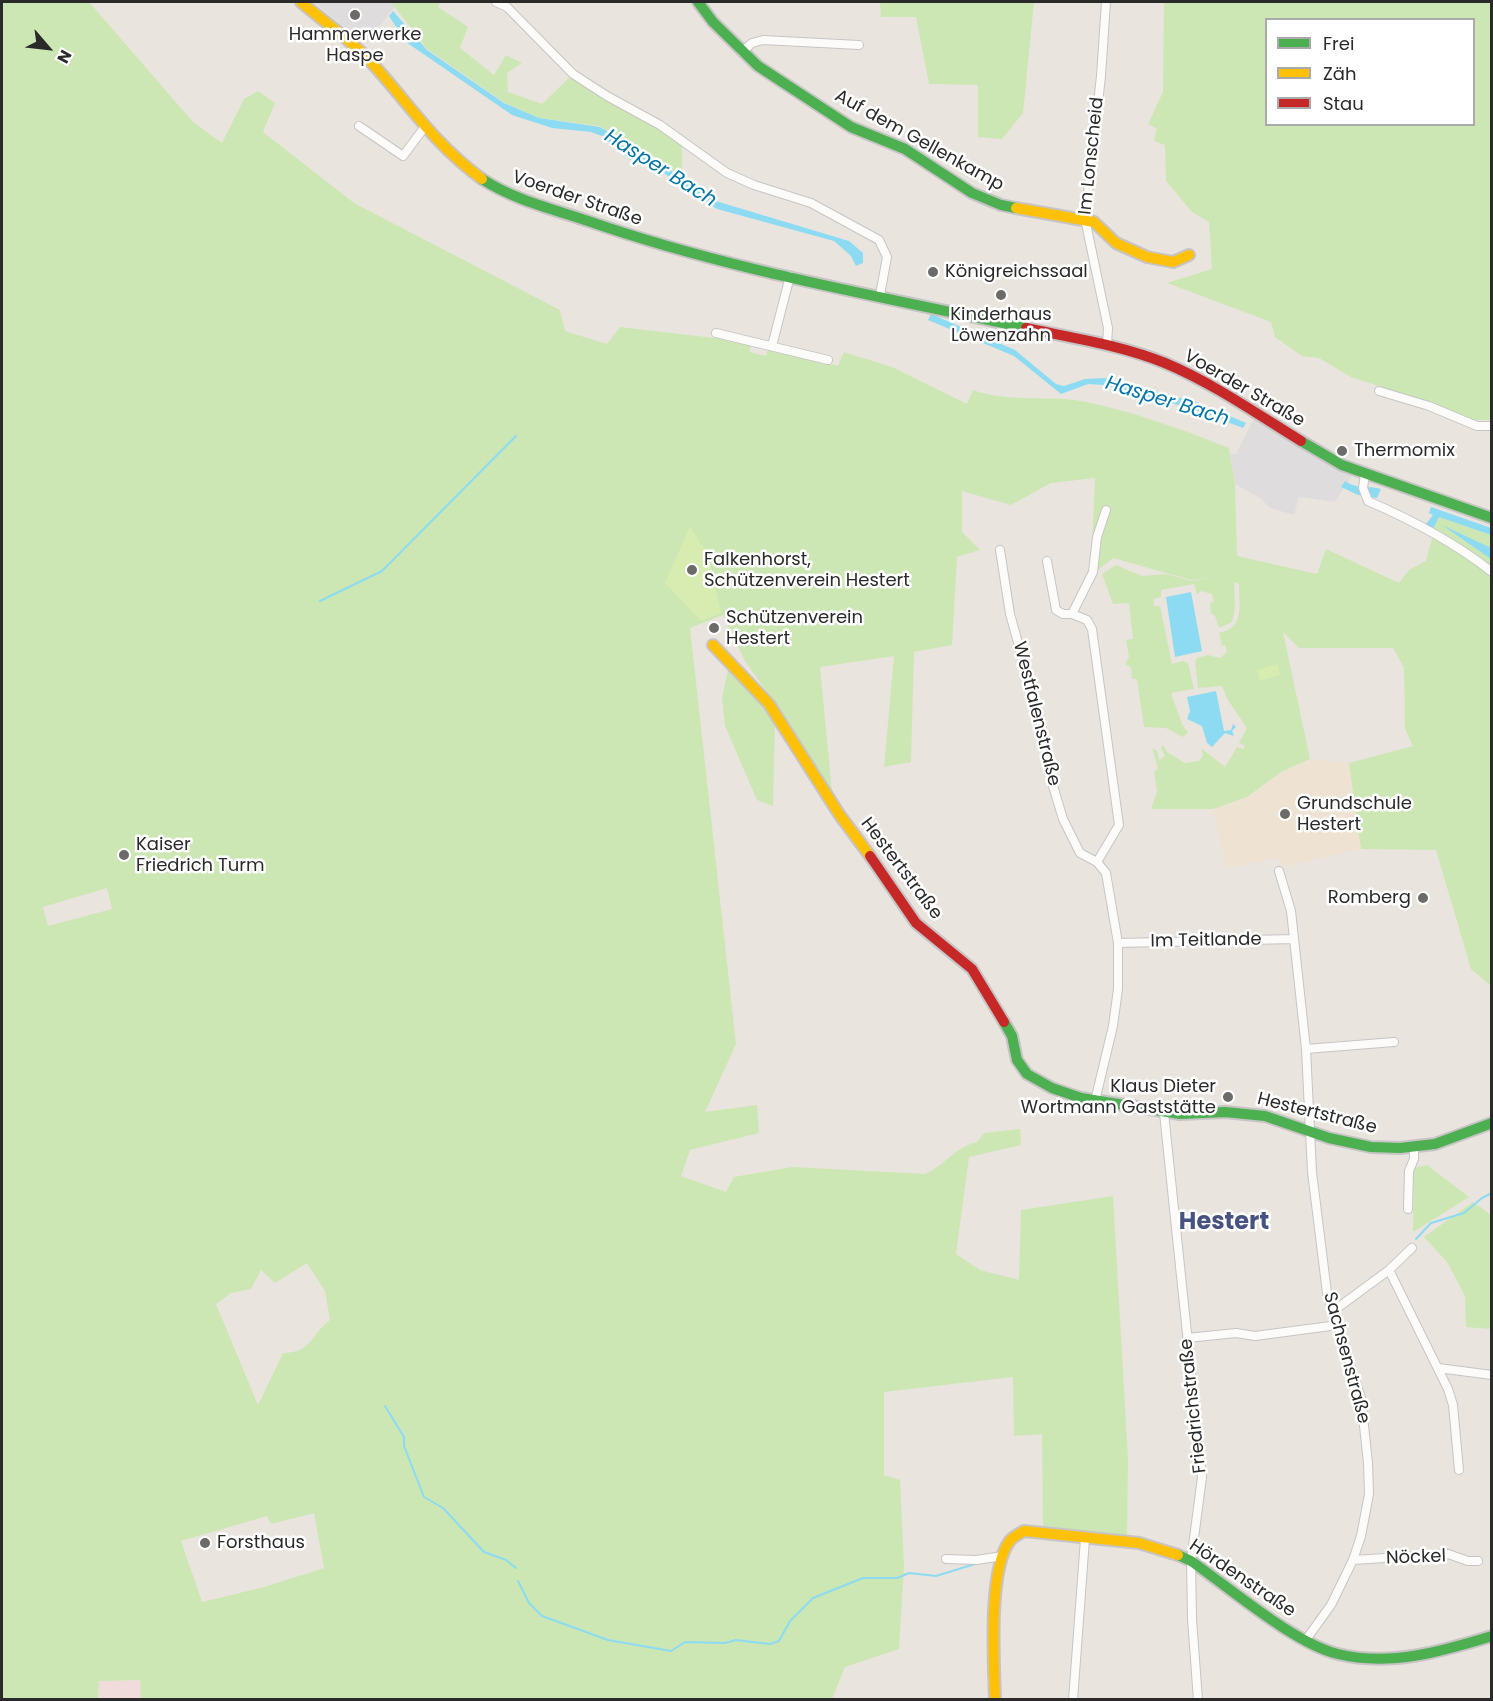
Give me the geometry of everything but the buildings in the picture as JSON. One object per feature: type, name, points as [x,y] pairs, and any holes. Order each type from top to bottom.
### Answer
[{"type":"street","name":"Voerder Straße","points":[[301,2],[370,61],[424,128],[454,159],[484,181],[510,194],[668,247],[1107,345],[1186,373],[1235,399],[1323,455],[1365,474],[1491,518]]},
{"type":"street","points":[[496,2],[507,7],[573,74],[660,125],[727,173],[754,185],[811,203],[879,240],[887,257],[880,295]]},
{"type":"street","name":"Auf dem Gellenkamp","points":[[698,2],[742,52],[758,66],[851,127],[905,149],[992,202],[1094,222],[1116,243],[1147,257],[1167,262],[1182,260],[1189,255]]},
{"type":"street","name":"Im Lonscheid","points":[[1106,2],[1101,76],[1085,219],[1108,328],[1107,345]]},
{"type":"street","points":[[742,52],[752,43],[764,40],[859,45]]},
{"type":"street","points":[[359,126],[403,156],[424,128]]},
{"type":"street","points":[[772,346],[790,276]]},
{"type":"street","points":[[716,333],[828,360]]},
{"type":"street","points":[[1379,391],[1429,406],[1477,426],[1491,426]]},
{"type":"street","points":[[1365,474],[1364,492],[1368,501],[1399,514],[1460,546],[1491,572]]},
{"type":"street","points":[[1072,614],[1093,572],[1097,537],[1106,510]]},
{"type":"street","name":"Westfalenstraße","points":[[1000,550],[1010,614],[1046,743],[1053,786],[1063,819],[1080,853],[1097,862],[1106,873],[1118,943],[1116,1007],[1095,1101]]},
{"type":"street","points":[[1047,561],[1056,610],[1087,620],[1092,629],[1119,825],[1097,862]]},
{"type":"street","name":"Hestertstraße","points":[[713,645],[768,704],[839,813],[916,923],[972,969],[1012,1036],[1021,1067],[1052,1088],[1095,1101],[1164,1113],[1248,1113],[1265,1116],[1310,1132],[1371,1147],[1414,1148],[1459,1137],[1491,1123]]},
{"type":"street","name":"Sachsenstraße","points":[[1279,871],[1291,911],[1306,1049],[1312,1172],[1327,1293],[1361,1398],[1366,1430],[1369,1494],[1353,1560],[1331,1605],[1305,1641]]},
{"type":"street","name":"Im Teitlande","points":[[1118,943],[1294,939]]},
{"type":"street","points":[[1306,1049],[1394,1042]]},
{"type":"street","name":"Friedrichstraße","points":[[1164,1113],[1202,1477],[1191,1561],[1192,1619],[1198,1700]]},
{"type":"street","points":[[1408,1209],[1409,1171],[1414,1159],[1414,1148]]},
{"type":"street","points":[[1332,1312],[1389,1270],[1412,1248]]},
{"type":"street","points":[[1389,1270],[1438,1368],[1453,1405],[1459,1470]]},
{"type":"street","points":[[1187,1338],[1236,1333],[1255,1336],[1338,1325]]},
{"type":"street","points":[[1438,1368],[1491,1375]]},
{"type":"street","name":"Hördenstraße","points":[[1003,1556],[1010,1540],[1024,1531],[1139,1543],[1167,1550],[1191,1561],[1305,1641],[1337,1654],[1375,1658],[1436,1653],[1491,1636]]},
{"type":"street","points":[[1073,1700],[1085,1539]]},
{"type":"street","name":"Nöckel","points":[[1353,1560],[1448,1554],[1468,1561],[1478,1561]]},
{"type":"street","points":[[946,1559],[963,1561],[1003,1556],[997,1591],[995,1700]]},
{"type":"shaded area","name":"Hammerwerke Haspe","points":[[314,2],[391,2],[395,6],[365,44]]},
{"type":"shaded area","points":[[1255,417],[1353,474],[1335,502],[1299,497],[1294,515],[1270,508],[1260,498],[1235,484],[1230,454],[1236,454]]},
{"type":"shaded area","name":"Grundschule Hestert","points":[[1311,759],[1349,763],[1361,849],[1282,867],[1279,858],[1226,868],[1213,809],[1247,797],[1281,773]]},
{"type":"shaded area","points":[[141,1680],[141,1699],[99,1700],[99,1681]]},
{"type":"green space","points":[[2,2],[89,2],[193,122],[222,143],[244,99],[258,91],[275,103],[263,132],[354,203],[560,310],[565,331],[607,344],[620,327],[714,338],[715,336],[751,345],[749,352],[766,356],[768,349],[838,366],[844,352],[892,367],[967,404],[973,390],[1013,398],[1081,401],[1138,415],[1229,448],[1235,484],[1237,556],[1317,574],[1326,549],[1399,583],[1409,570],[1426,561],[1433,535],[1473,559],[1491,576],[1491,605],[1489,607],[1492,613],[1491,986],[1471,969],[1436,850],[1361,849],[1349,763],[1413,746],[1405,729],[1404,668],[1393,648],[1299,648],[1283,632],[1310,759],[1281,772],[1247,797],[1213,809],[1151,809],[1157,792],[1154,771],[1158,769],[1152,748],[1157,751],[1159,760],[1165,756],[1161,748],[1163,745],[1167,752],[1185,763],[1199,761],[1203,755],[1201,748],[1225,767],[1237,747],[1243,749],[1245,746],[1239,743],[1247,728],[1228,700],[1222,686],[1198,688],[1195,662],[1197,658],[1208,655],[1220,658],[1227,652],[1225,645],[1222,646],[1219,633],[1233,626],[1237,621],[1240,607],[1239,584],[1234,582],[1235,608],[1232,622],[1219,628],[1215,616],[1211,613],[1210,603],[1214,601],[1212,594],[1201,591],[1197,595],[1194,584],[1161,590],[1161,597],[1153,599],[1154,606],[1160,606],[1172,664],[1183,661],[1188,663],[1194,689],[1171,693],[1182,724],[1188,733],[1183,737],[1166,728],[1144,727],[1137,679],[1132,679],[1131,667],[1125,664],[1129,657],[1126,640],[1133,639],[1129,603],[1113,604],[1102,574],[1116,565],[1142,576],[1166,574],[1191,581],[1212,577],[1191,580],[1113,558],[1097,571],[1091,570],[1095,478],[1051,483],[1011,505],[962,491],[962,532],[980,550],[957,557],[952,645],[914,652],[911,762],[884,767],[894,656],[820,667],[832,792],[793,729],[745,661],[723,615],[690,628],[736,1044],[705,1112],[757,1105],[759,1133],[690,1150],[681,1176],[726,1192],[734,1177],[792,1167],[925,1174],[962,1148],[977,1142],[984,1133],[1020,1129],[1021,1145],[969,1157],[956,1254],[980,1270],[1019,1280],[1021,1210],[1113,1196],[1128,1459],[1127,1537],[1043,1529],[1042,1434],[1014,1436],[1013,1377],[884,1392],[884,1475],[900,1480],[904,1566],[899,1649],[845,1667],[832,1699],[141,1700],[140,1680],[99,1681],[98,1699],[2,1700]],"holes":[[[107,888],[112,909],[48,926],[43,907]],[[307,1263],[325,1291],[330,1320],[306,1346],[300,1350],[283,1353],[258,1405],[216,1304],[231,1293],[251,1289],[261,1270],[275,1283]],[[314,1513],[324,1568],[264,1587],[202,1602],[181,1541],[267,1516],[271,1524]]]},
{"type":"green space","points":[[391,2],[440,2],[438,7],[468,27],[460,48],[494,75],[506,55],[522,63],[507,73],[508,92],[542,104],[572,75],[660,127],[682,145],[682,177],[658,158],[632,151],[616,135],[599,126],[539,118],[505,103],[427,49]]},
{"type":"green space","points":[[880,2],[1034,2],[1023,113],[1002,139],[978,137],[978,85],[929,84],[916,17],[881,17]]},
{"type":"green space","points":[[1164,2],[1491,2],[1491,420],[1471,420],[1430,403],[1351,377],[1319,358],[1302,356],[1275,337],[1271,322],[1167,283],[1212,269],[1209,222],[1192,212],[1166,181],[1165,145],[1154,141],[1157,129],[1148,124],[1163,92]]},
{"type":"green space","points":[[1439,517],[1491,535],[1491,570],[1474,554],[1433,529]]},
{"type":"green space","name":"Falkenhorst, Schützenverein Hestert","points":[[690,526],[709,557],[721,613],[701,621],[665,583]]},
{"type":"green space","points":[[1277,664],[1280,675],[1260,681],[1257,670]]},
{"type":"green space","points":[[729,665],[775,720],[773,806],[757,800],[725,726],[722,698]]},
{"type":"green space","points":[[1427,1165],[1469,1197],[1413,1232],[1414,1168]]},
{"type":"green space","points":[[1473,1202],[1491,1215],[1491,1329],[1466,1327],[1465,1296],[1447,1262],[1424,1237]]},
{"type":"water","name":"Hasper Bach","points":[[393,11],[427,50],[504,103],[539,118],[600,127],[612,134],[625,148],[663,164],[719,202],[849,241],[863,253],[863,263],[856,266],[851,256],[834,241],[717,209],[688,192],[659,169],[630,160],[602,136],[591,132],[552,128],[512,115],[406,42],[389,16]]},
{"type":"water","name":"Hasper Bach","points":[[931,314],[1015,350],[1056,384],[1064,386],[1085,379],[1105,378],[1196,402],[1246,423],[1243,428],[1196,410],[1104,385],[1088,384],[1061,394],[1014,356],[928,320]]},
{"type":"water","points":[[1345,481],[1359,486],[1381,489],[1377,498],[1358,495],[1341,487]]},
{"type":"water","points":[[1431,507],[1491,528],[1491,535],[1439,517],[1433,529],[1425,525],[1433,515],[1429,513]]},
{"type":"water","points":[[1442,525],[1491,548],[1491,559]]},
{"type":"water","points":[[1191,592],[1202,651],[1175,657],[1166,597]]},
{"type":"water","points":[[1216,691],[1224,731],[1231,730],[1233,724],[1236,727],[1232,731],[1234,736],[1225,733],[1212,747],[1207,743],[1202,726],[1187,719],[1190,711],[1187,697]]},
{"type":"waterway","points":[[320,601],[382,571],[516,436]]},
{"type":"waterway","points":[[1416,1239],[1431,1223],[1464,1213],[1492,1193]]},
{"type":"waterway","points":[[385,1406],[404,1437],[404,1446],[424,1497],[443,1508],[484,1552],[506,1560],[516,1568]]},
{"type":"waterway","points":[[518,1581],[529,1603],[542,1616],[608,1640],[671,1651],[685,1642],[725,1643],[736,1640],[770,1644],[779,1641],[790,1621],[813,1598],[863,1578],[897,1578],[909,1573],[936,1576],[975,1564]]},
{"type":"traffic: fast","points":[[698,2],[713,22],[758,66],[851,127],[905,149],[972,193],[1001,205],[1016,208]]},
{"type":"traffic: fast","points":[[482,179],[507,193],[534,203],[695,254],[805,281],[1026,328]]},
{"type":"traffic: fast","points":[[1301,441],[1342,465],[1492,518]]},
{"type":"traffic: fast","points":[[1004,1022],[1012,1036],[1017,1060],[1027,1074],[1052,1088],[1081,1098],[1180,1114],[1225,1112],[1265,1116],[1329,1138],[1371,1147],[1400,1148],[1435,1144],[1492,1123]]},
{"type":"traffic: fast","points":[[1178,1555],[1191,1561],[1263,1614],[1302,1639],[1338,1654],[1377,1659],[1416,1656],[1492,1636]]},
{"type":"traffic: slow","points":[[301,2],[363,54],[436,138],[482,179]]},
{"type":"traffic: slow","points":[[1016,208],[1094,222],[1116,243],[1147,257],[1173,262],[1189,255]]},
{"type":"traffic: slow","points":[[713,645],[769,704],[839,814],[870,856]]},
{"type":"traffic: slow","points":[[995,1700],[993,1642],[995,1595],[1002,1556],[1014,1537],[1024,1531],[1139,1543],[1178,1555]]},
{"type":"traffic: jam","points":[[1026,328],[1114,347],[1165,363],[1218,389],[1301,441]]},
{"type":"traffic: jam","points":[[870,856],[916,923],[972,969],[1004,1022]]},
{"type":"place","name":"Hammerwerke Haspe","points":[[355,15]]},
{"type":"place","name":"Königreichssaal","points":[[933,272]]},
{"type":"place","name":"Kinderhaus Löwenzahn","points":[[1001,295]]},
{"type":"place","name":"Thermomix","points":[[1342,451]]},
{"type":"place","name":"Falkenhorst, Schützenverein Hestert","points":[[692,570]]},
{"type":"place","name":"Schützenverein Hestert","points":[[714,628]]},
{"type":"place","name":"Grundschule Hestert","points":[[1285,814]]},
{"type":"place","name":"Kaiser Friedrich Turm","points":[[124,855]]},
{"type":"place","name":"Romberg","points":[[1423,898]]},
{"type":"place","name":"Klaus Dieter Wortmann Gaststätte","points":[[1228,1097]]},
{"type":"place","name":"Forsthaus","points":[[205,1543]]},
{"type":"district","name":"Hestert","points":[[1224,1223]]}]
